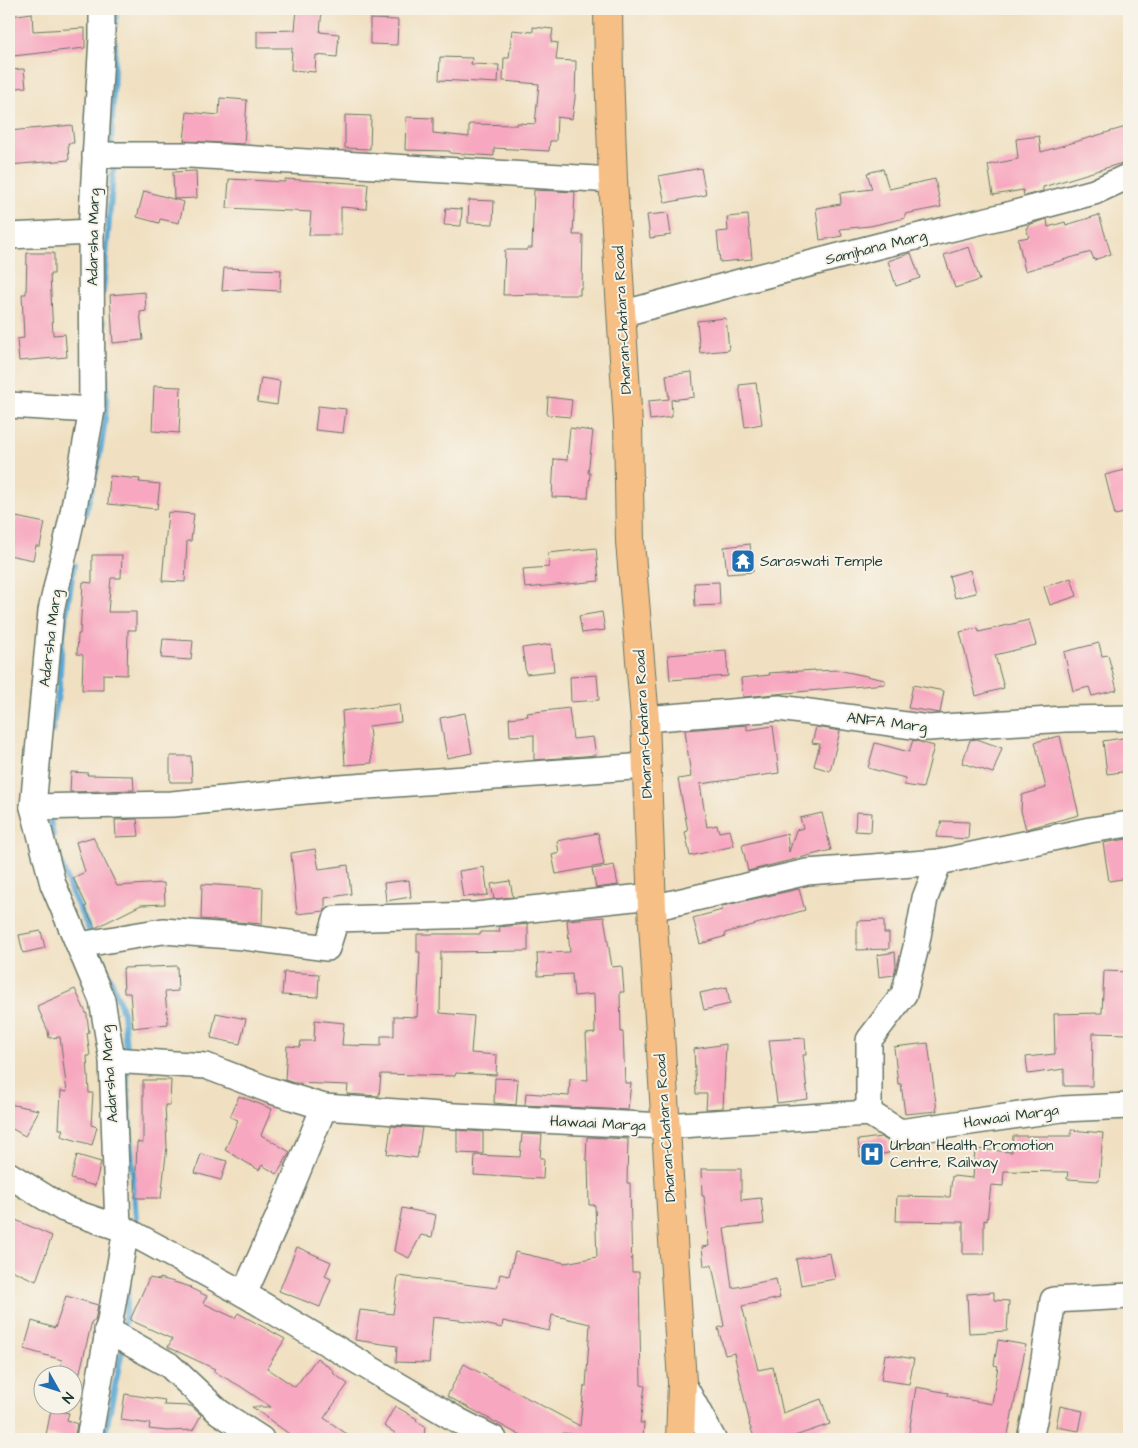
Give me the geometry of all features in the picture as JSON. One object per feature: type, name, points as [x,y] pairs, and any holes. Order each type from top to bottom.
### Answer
[{"type":"main road","name":"Dharan-Chatara Road","points":[[608,9],[608,71],[613,180],[628,424],[630,542],[645,719],[652,902],[682,1382],[680,1439]]},
{"type":"street","name":"Adarsha Marg","points":[[89,1439],[122,1229],[112,1060],[102,1000],[53,884],[32,807],[51,611],[72,518],[92,410],[91,232],[102,9]]},
{"type":"street","points":[[95,155],[190,155],[613,180]]},
{"type":"street","name":"Samjhana Marg","points":[[621,314],[776,272],[1094,192],[1129,176]]},
{"type":"street","points":[[9,236],[91,232]]},
{"type":"street","points":[[9,405],[92,410]]},
{"type":"street","name":"ANFA Marg","points":[[645,719],[779,708],[928,728],[1065,719],[1129,718]]},
{"type":"street","points":[[32,807],[172,804],[326,789],[646,766]]},
{"type":"street","points":[[79,946],[163,931],[244,937],[327,948],[336,919],[476,915],[652,902],[807,872],[939,862],[1090,830],[1129,824]]},
{"type":"street","points":[[869,1113],[869,1040],[904,994],[925,898],[939,862]]},
{"type":"street","name":"Hawaai Marga","points":[[112,1060],[206,1066],[269,1090],[324,1107],[455,1116],[665,1126],[869,1113],[900,1132],[1062,1109],[1129,1106]]},
{"type":"street","points":[[244,1294],[285,1202],[324,1107]]},
{"type":"street","points":[[9,1175],[64,1209],[122,1229],[244,1294],[459,1421],[494,1439]]},
{"type":"street","points":[[1030,1439],[1054,1300],[1129,1296]]},
{"type":"street","points":[[107,1330],[169,1365],[219,1412],[261,1439]]},
{"type":"street","points":[[682,1382],[713,1439]]},
{"type":"building","points":[[297,9],[322,9],[320,32],[339,34],[337,57],[316,55],[315,72],[291,70],[292,48],[257,48],[257,31],[295,30]]},
{"type":"building","points":[[32,13],[33,31],[85,28],[85,48],[13,56],[10,16]]},
{"type":"building","points":[[370,19],[398,20],[397,45],[370,44]]},
{"type":"building","points":[[533,27],[553,29],[551,42],[558,43],[556,60],[576,61],[575,98],[572,119],[557,117],[556,141],[550,141],[549,151],[494,148],[494,156],[450,153],[450,151],[405,150],[406,117],[433,118],[433,133],[469,137],[469,124],[535,124],[539,84],[503,81],[504,58],[509,58],[512,30],[533,32]]},
{"type":"building","points":[[440,57],[472,58],[471,64],[499,65],[498,83],[439,80]]},
{"type":"building","points":[[24,69],[26,87],[9,89],[9,70]]},
{"type":"building","points":[[220,98],[247,100],[244,144],[184,141],[187,112],[219,115]]},
{"type":"building","points":[[345,115],[371,116],[370,149],[345,148]]},
{"type":"building","points":[[72,125],[74,143],[68,143],[69,160],[9,165],[9,131]]},
{"type":"building","points":[[1129,126],[1129,161],[1043,187],[1043,191],[1024,196],[1023,190],[993,195],[988,165],[1018,159],[1016,139],[1039,136],[1041,152]]},
{"type":"building","points":[[701,168],[706,195],[665,203],[659,176]]},
{"type":"building","points":[[883,169],[889,189],[935,179],[941,207],[905,214],[905,218],[870,226],[840,229],[842,236],[820,240],[816,208],[841,204],[840,193],[872,189],[867,173]]},
{"type":"building","points":[[196,171],[197,198],[174,199],[173,172]]},
{"type":"building","points":[[229,179],[285,182],[285,179],[368,184],[366,209],[341,207],[341,235],[309,235],[311,212],[227,208]]},
{"type":"building","points":[[534,190],[575,192],[573,235],[583,235],[582,288],[580,288],[580,295],[503,295],[505,250],[527,250],[527,248],[532,248]]},
{"type":"building","points":[[144,191],[184,202],[179,223],[160,219],[159,223],[137,217]]},
{"type":"building","points":[[469,200],[494,201],[493,224],[468,223]]},
{"type":"building","points":[[446,208],[462,209],[461,226],[444,225]]},
{"type":"building","points":[[668,213],[671,235],[650,238],[647,215]]},
{"type":"building","points":[[748,215],[752,259],[720,262],[717,232],[728,231],[727,217]]},
{"type":"building","points":[[1099,215],[1111,254],[1094,260],[1091,252],[1025,271],[1018,239],[1029,237],[1026,228],[1028,228],[1028,225],[1047,219],[1048,227],[1065,222],[1066,225]]},
{"type":"building","points":[[969,247],[980,280],[955,288],[944,255]]},
{"type":"building","points":[[27,253],[54,253],[54,274],[50,274],[53,335],[65,334],[67,357],[19,361],[17,339],[24,338],[22,294],[26,294]]},
{"type":"building","points":[[911,253],[920,278],[896,286],[888,261]]},
{"type":"building","points":[[224,268],[281,270],[280,291],[242,289],[222,291]]},
{"type":"building","points":[[145,292],[146,311],[140,312],[143,340],[113,343],[110,295]]},
{"type":"building","points":[[726,318],[729,350],[700,353],[697,321]]},
{"type":"building","points":[[692,372],[694,397],[671,400],[672,417],[650,420],[648,401],[669,399],[666,375]]},
{"type":"building","points":[[261,378],[280,381],[277,405],[257,402]]},
{"type":"building","points":[[756,383],[762,424],[745,427],[739,385]]},
{"type":"building","points":[[154,386],[181,387],[179,433],[152,431]]},
{"type":"building","points":[[548,397],[572,400],[570,417],[547,415]]},
{"type":"building","points":[[318,406],[346,409],[343,433],[315,430]]},
{"type":"building","points":[[570,428],[593,431],[588,473],[590,473],[588,498],[552,497],[554,459],[567,460]]},
{"type":"building","points":[[1129,469],[1129,512],[1115,515],[1105,475]]},
{"type":"building","points":[[110,476],[140,479],[139,482],[160,484],[157,509],[108,504]]},
{"type":"building","points":[[168,512],[194,514],[191,541],[187,541],[185,582],[162,581]]},
{"type":"building","points":[[16,517],[45,523],[40,546],[36,546],[33,560],[9,555]]},
{"type":"building","points":[[750,544],[753,572],[727,574],[724,547]]},
{"type":"building","points":[[596,548],[599,581],[525,588],[523,569],[549,567],[548,553]]},
{"type":"building","points":[[92,555],[122,555],[121,578],[111,578],[108,612],[136,612],[136,630],[128,630],[127,675],[103,674],[103,690],[82,690],[83,655],[77,654],[83,582],[92,583]]},
{"type":"building","points":[[970,570],[976,593],[955,598],[949,576]]},
{"type":"building","points":[[1071,578],[1077,596],[1050,605],[1044,587]]},
{"type":"building","points":[[719,582],[720,605],[695,606],[694,583]]},
{"type":"building","points":[[602,612],[605,630],[582,633],[579,616]]},
{"type":"building","points":[[1029,620],[1036,645],[995,655],[1004,688],[976,696],[960,632],[978,628],[979,632]]},
{"type":"building","points":[[163,639],[193,641],[191,660],[161,658]]},
{"type":"building","points":[[1099,643],[1102,656],[1108,655],[1117,690],[1092,696],[1089,687],[1073,691],[1064,652]]},
{"type":"building","points":[[551,644],[554,671],[526,674],[522,648]]},
{"type":"building","points":[[726,650],[728,676],[670,680],[668,655]]},
{"type":"building","points":[[838,670],[885,680],[885,684],[743,697],[741,678],[770,675],[769,673]]},
{"type":"building","points":[[597,675],[599,700],[571,702],[570,677]]},
{"type":"building","points":[[913,685],[944,691],[940,713],[908,708]]},
{"type":"building","points":[[399,704],[401,722],[369,726],[372,763],[345,765],[342,711]]},
{"type":"building","points":[[569,708],[573,739],[593,737],[596,755],[534,760],[534,735],[510,736],[509,718],[528,716],[527,713]]},
{"type":"building","points":[[465,713],[472,753],[447,758],[440,718]]},
{"type":"building","points":[[747,725],[747,730],[773,726],[779,773],[700,784],[707,827],[717,825],[719,832],[730,830],[734,846],[690,856],[685,832],[688,831],[678,779],[691,777],[685,730]]},
{"type":"building","points":[[816,727],[840,731],[830,771],[814,766],[820,744],[812,743]]},
{"type":"building","points":[[1060,736],[1079,815],[1026,829],[1021,811],[1022,795],[1046,788],[1035,742]]},
{"type":"building","points":[[1129,737],[1129,771],[1107,774],[1103,741]]},
{"type":"building","points":[[977,739],[1002,748],[993,773],[962,763],[970,740]]},
{"type":"building","points":[[913,740],[934,746],[923,788],[904,785],[905,778],[868,768],[875,743],[909,752]]},
{"type":"building","points":[[170,756],[191,756],[192,782],[170,782]]},
{"type":"building","points":[[71,772],[88,773],[87,775],[133,776],[134,790],[70,792]]},
{"type":"building","points":[[856,812],[872,813],[871,832],[855,831]]},
{"type":"building","points":[[822,813],[831,850],[748,871],[742,845],[787,833],[789,852],[796,830],[803,828],[800,818]]},
{"type":"building","points":[[137,819],[139,836],[116,837],[115,820]]},
{"type":"building","points":[[942,821],[969,822],[968,839],[936,837]]},
{"type":"building","points":[[598,833],[604,865],[556,874],[552,855],[559,853],[557,841]]},
{"type":"building","points":[[93,837],[117,886],[164,883],[165,904],[141,905],[95,928],[85,907],[87,906],[73,878],[85,872],[76,842]]},
{"type":"building","points":[[1127,839],[1129,878],[1109,881],[1103,843]]},
{"type":"building","points":[[315,849],[319,869],[348,865],[351,894],[325,898],[325,911],[297,914],[291,853]]},
{"type":"building","points":[[614,865],[618,885],[596,888],[592,869]]},
{"type":"building","points":[[484,867],[488,895],[463,897],[459,871]]},
{"type":"building","points":[[409,880],[411,897],[386,901],[384,883]]},
{"type":"building","points":[[510,881],[513,897],[494,899],[491,884]]},
{"type":"building","points":[[202,884],[263,888],[262,924],[201,919]]},
{"type":"building","points":[[799,889],[805,910],[725,933],[726,936],[700,944],[693,918],[722,910],[722,906]]},
{"type":"building","points":[[604,917],[612,967],[622,966],[624,992],[620,992],[621,1032],[623,1032],[625,1083],[631,1083],[628,1110],[525,1105],[526,1093],[569,1096],[570,1079],[588,1080],[586,1034],[595,1033],[594,994],[574,996],[572,974],[538,976],[537,953],[570,952],[567,920]]},
{"type":"building","points":[[884,920],[884,933],[889,933],[889,949],[857,950],[857,921]]},
{"type":"building","points":[[528,924],[528,951],[441,952],[440,1013],[474,1016],[471,1053],[497,1055],[496,1075],[456,1073],[455,1076],[381,1074],[379,1096],[347,1094],[348,1085],[294,1083],[285,1080],[287,1046],[300,1047],[301,1041],[314,1041],[315,1020],[344,1023],[342,1045],[381,1046],[381,1036],[394,1036],[394,1016],[417,1017],[420,952],[417,952],[417,934],[481,934],[481,932],[500,932],[499,927]]},
{"type":"building","points":[[41,931],[45,948],[23,953],[19,935]]},
{"type":"building","points":[[895,952],[896,966],[894,975],[879,977],[877,955]]},
{"type":"building","points":[[177,966],[178,991],[165,992],[168,1024],[133,1028],[130,993],[124,993],[123,968]]},
{"type":"building","points":[[1104,971],[1129,972],[1129,1034],[1093,1033],[1092,1086],[1064,1086],[1064,1069],[1028,1074],[1026,1057],[1055,1054],[1054,1014],[1102,1013]]},
{"type":"building","points":[[284,972],[319,974],[318,997],[282,995]]},
{"type":"building","points":[[727,987],[730,1004],[704,1010],[700,993]]},
{"type":"building","points":[[75,989],[87,1015],[89,1032],[87,1033],[90,1056],[87,1056],[89,1093],[93,1093],[91,1125],[97,1127],[92,1145],[61,1136],[63,1129],[59,1129],[61,1091],[67,1092],[60,1037],[49,1038],[48,1031],[37,1006]]},
{"type":"building","points":[[216,1013],[246,1019],[240,1044],[211,1038]]},
{"type":"building","points":[[805,1038],[806,1055],[803,1055],[808,1099],[777,1103],[769,1040]]},
{"type":"building","points":[[928,1043],[937,1111],[905,1114],[901,1084],[898,1084],[894,1047]]},
{"type":"building","points":[[726,1044],[723,1108],[706,1109],[707,1094],[696,1094],[694,1049]]},
{"type":"building","points":[[495,1078],[518,1079],[516,1105],[494,1103]]},
{"type":"building","points":[[143,1080],[171,1080],[170,1105],[165,1105],[167,1146],[161,1198],[135,1198],[137,1142],[143,1143]]},
{"type":"building","points":[[239,1096],[272,1109],[261,1135],[290,1152],[277,1174],[262,1165],[259,1170],[225,1150],[238,1120],[230,1117]]},
{"type":"building","points":[[9,1104],[39,1110],[25,1136],[9,1127]]},
{"type":"building","points":[[391,1126],[422,1128],[417,1158],[387,1154]]},
{"type":"building","points":[[457,1130],[483,1132],[483,1154],[457,1153]]},
{"type":"building","points":[[1071,1130],[1103,1133],[1099,1181],[1067,1179],[1068,1172],[1004,1171],[1003,1186],[991,1185],[987,1221],[984,1220],[984,1254],[963,1254],[963,1222],[896,1221],[897,1196],[950,1197],[952,1176],[973,1178],[975,1149],[1012,1152],[1013,1136],[1071,1136]]},
{"type":"building","points":[[522,1134],[542,1135],[540,1158],[544,1158],[543,1179],[474,1175],[475,1155],[520,1157]]},
{"type":"building","points":[[587,1137],[628,1139],[627,1183],[630,1183],[632,1272],[639,1272],[641,1385],[645,1386],[640,1423],[644,1423],[643,1439],[609,1439],[563,1433],[559,1439],[527,1439],[447,1396],[464,1364],[580,1426],[584,1386],[586,1387],[590,1324],[552,1315],[549,1331],[503,1321],[502,1328],[475,1322],[433,1317],[429,1363],[396,1362],[397,1346],[355,1340],[360,1310],[393,1314],[398,1276],[497,1288],[500,1274],[509,1276],[515,1252],[565,1263],[597,1257],[595,1205],[589,1205],[588,1160],[586,1160]]},
{"type":"building","points":[[881,1137],[888,1141],[889,1153],[860,1157],[858,1140]]},
{"type":"building","points":[[201,1154],[227,1161],[221,1180],[195,1173]]},
{"type":"building","points":[[77,1155],[101,1162],[95,1186],[71,1179]]},
{"type":"building","points":[[701,1169],[741,1169],[741,1200],[761,1198],[764,1224],[724,1228],[732,1288],[776,1279],[780,1298],[742,1306],[758,1370],[773,1367],[783,1413],[821,1399],[830,1424],[786,1439],[755,1439],[749,1424],[734,1353],[725,1355],[718,1328],[724,1326],[712,1265],[704,1266],[702,1247],[709,1246],[704,1196],[702,1196]]},
{"type":"building","points":[[402,1208],[436,1215],[432,1237],[421,1235],[409,1258],[394,1251]]},
{"type":"building","points":[[9,1217],[52,1236],[36,1281],[9,1269]]},
{"type":"building","points":[[297,1247],[331,1262],[325,1276],[331,1279],[320,1307],[279,1291]]},
{"type":"building","points":[[830,1253],[835,1279],[801,1285],[796,1259]]},
{"type":"building","points":[[149,1278],[160,1280],[160,1278],[191,1287],[207,1296],[203,1303],[235,1318],[238,1313],[285,1339],[267,1368],[295,1387],[317,1358],[334,1371],[333,1373],[348,1384],[324,1418],[354,1439],[296,1439],[252,1407],[271,1407],[213,1371],[215,1369],[168,1347],[172,1339],[130,1320]]},
{"type":"building","points":[[994,1292],[994,1300],[1009,1301],[1007,1331],[969,1333],[967,1294]]},
{"type":"building","points":[[66,1296],[98,1305],[95,1321],[92,1321],[81,1366],[61,1366],[62,1360],[24,1349],[32,1321],[55,1328]]},
{"type":"building","points":[[998,1340],[1026,1345],[1007,1439],[908,1439],[916,1387],[948,1393],[947,1396],[992,1404],[998,1366],[994,1365]]},
{"type":"building","points":[[885,1354],[914,1359],[909,1384],[881,1380]]},
{"type":"building","points":[[125,1394],[165,1400],[164,1405],[191,1406],[201,1415],[193,1430],[167,1431],[149,1429],[150,1424],[121,1420]]},
{"type":"building","points":[[395,1406],[425,1426],[424,1439],[391,1439],[395,1433],[384,1426]]},
{"type":"building","points":[[1060,1406],[1083,1411],[1079,1431],[1056,1427]]},
{"type":"building","points":[[50,1416],[68,1416],[67,1420],[77,1424],[74,1439],[46,1435]]},
{"type":"waterway","points":[[115,25],[116,9]]},
{"type":"waterway","points":[[111,144],[115,42]]},
{"type":"waterway","points":[[103,292],[114,162]]},
{"type":"waterway","points":[[85,514],[104,429],[106,380],[104,322]]},
{"type":"waterway","points":[[52,731],[59,688],[62,639],[74,565]]},
{"type":"waterway","points":[[49,815],[53,835]]},
{"type":"waterway","points":[[56,849],[71,891],[92,936]]},
{"type":"waterway","points":[[98,949],[123,1012],[126,1048]]},
{"type":"waterway","points":[[126,1068],[136,1219]]},
{"type":"waterway","points":[[124,1326],[128,1287]]},
{"type":"waterway","points":[[104,1439],[123,1346]]},
{"type":"place","name":"Saraswati Temple","points":[[743,561]]},
{"type":"place","name":"Urban Health Promotion Centre, Railway","points":[[872,1154]]}]
